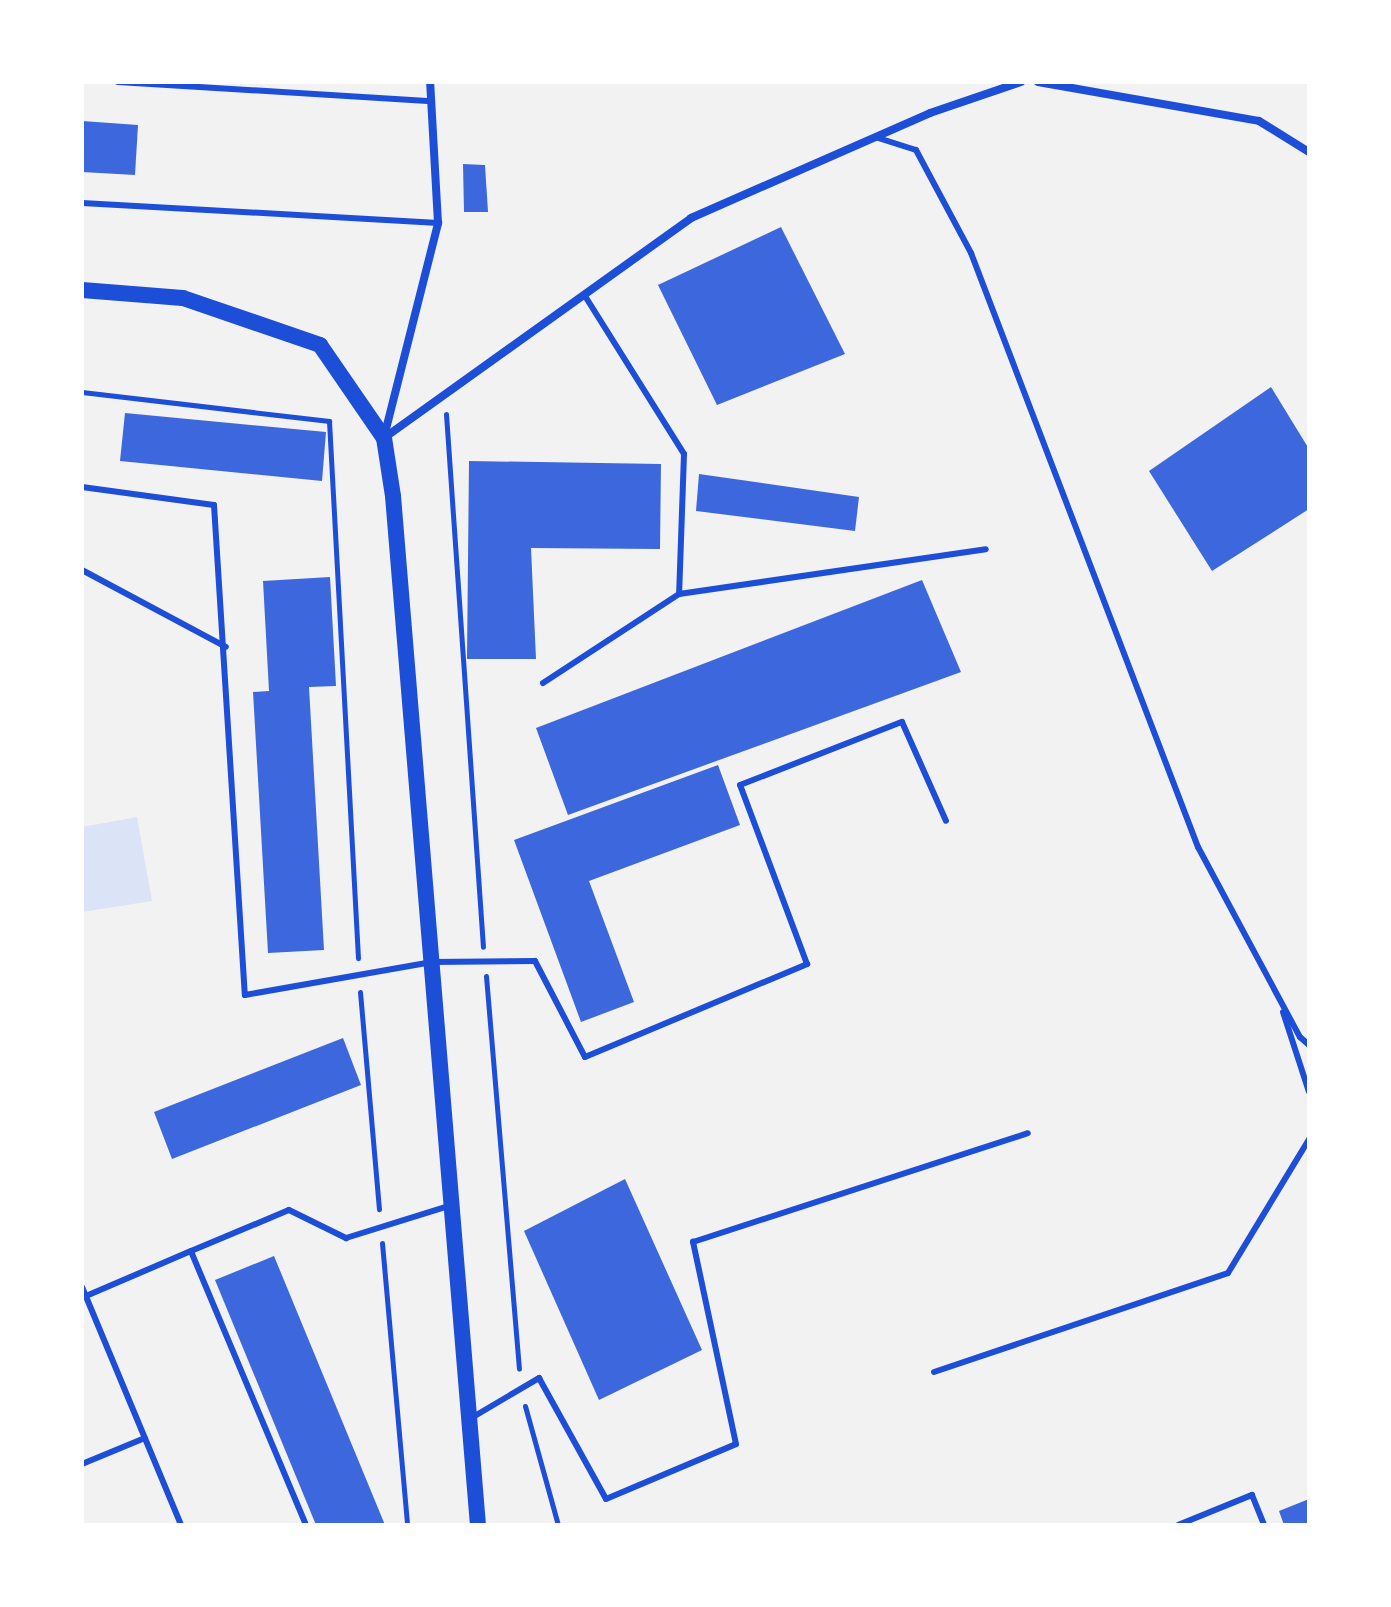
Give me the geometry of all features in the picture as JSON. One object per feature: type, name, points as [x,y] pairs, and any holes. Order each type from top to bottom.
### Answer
[{"type":"main road","points":[[82,290],[183,298],[320,345],[384,438],[393,496],[478,1525]]},
{"type":"street","points":[[384,438],[438,223],[430,82]]},
{"type":"street","points":[[384,438],[691,218],[875,137],[1021,82]]},
{"type":"street","points":[[1038,82],[1259,121],[1308,153]]},
{"type":"lane","points":[[118,82],[431,101]]},
{"type":"lane","points":[[875,137],[916,150],[971,253],[1198,847],[1279,998],[1309,1045]]},
{"type":"lane","points":[[82,203],[438,223]]},
{"type":"lane","points":[[585,296],[684,454],[679,594]]},
{"type":"lane","points":[[82,487],[214,505],[226,647],[245,995],[432,962],[535,961],[585,1057],[807,964],[740,785],[902,722],[946,821]]},
{"type":"lane","points":[[543,683],[679,594],[986,549]]},
{"type":"lane","points":[[82,570],[226,647]]},
{"type":"lane","points":[[1279,998],[1309,1092]]},
{"type":"lane","points":[[469,1419],[539,1378],[606,1499],[736,1444],[693,1242],[1028,1133]]},
{"type":"lane","points":[[934,1372],[1228,1273],[1309,1139]]},
{"type":"lane","points":[[86,1296],[289,1210],[346,1238],[452,1205]]},
{"type":"lane","points":[[191,1251],[306,1525]]},
{"type":"lane","points":[[82,1287],[181,1525]]},
{"type":"lane","points":[[82,1464],[145,1438]]},
{"type":"lane","points":[[1178,1525],[1252,1495],[1264,1525]]},
{"type":"path","points":[[82,392],[329,421],[359,974],[407,1525]]},
{"type":"path","points":[[444,395],[484,963],[521,1389],[558,1525]]},
{"type":"shaded area","points":[[137,817],[152,901],[82,912],[82,827]]},
{"type":"building","points":[[82,121],[138,125],[135,175],[82,172]]},
{"type":"building","points":[[463,164],[485,165],[488,212],[464,212]]},
{"type":"building","points":[[781,227],[845,354],[717,405],[658,285]]},
{"type":"building","points":[[1271,387],[1309,449],[1309,509],[1212,571],[1149,471]]},
{"type":"building","points":[[125,413],[326,432],[322,481],[120,461]]},
{"type":"building","points":[[469,461],[661,464],[660,549],[531,548],[536,659],[467,659]]},
{"type":"building","points":[[699,474],[859,497],[855,531],[696,511]]},
{"type":"building","points":[[330,577],[336,686],[309,687],[324,950],[268,953],[253,692],[269,691],[263,581]]},
{"type":"building","points":[[922,580],[961,672],[568,815],[536,728]]},
{"type":"building","points":[[718,765],[740,825],[589,881],[634,1002],[581,1022],[514,840]]},
{"type":"building","points":[[343,1038],[361,1085],[172,1159],[154,1112]]},
{"type":"building","points":[[625,1179],[702,1350],[599,1400],[524,1231]]},
{"type":"building","points":[[274,1256],[385,1525],[316,1525],[215,1280]]},
{"type":"building","points":[[1309,1499],[1309,1525],[1284,1525],[1279,1511]]}]
